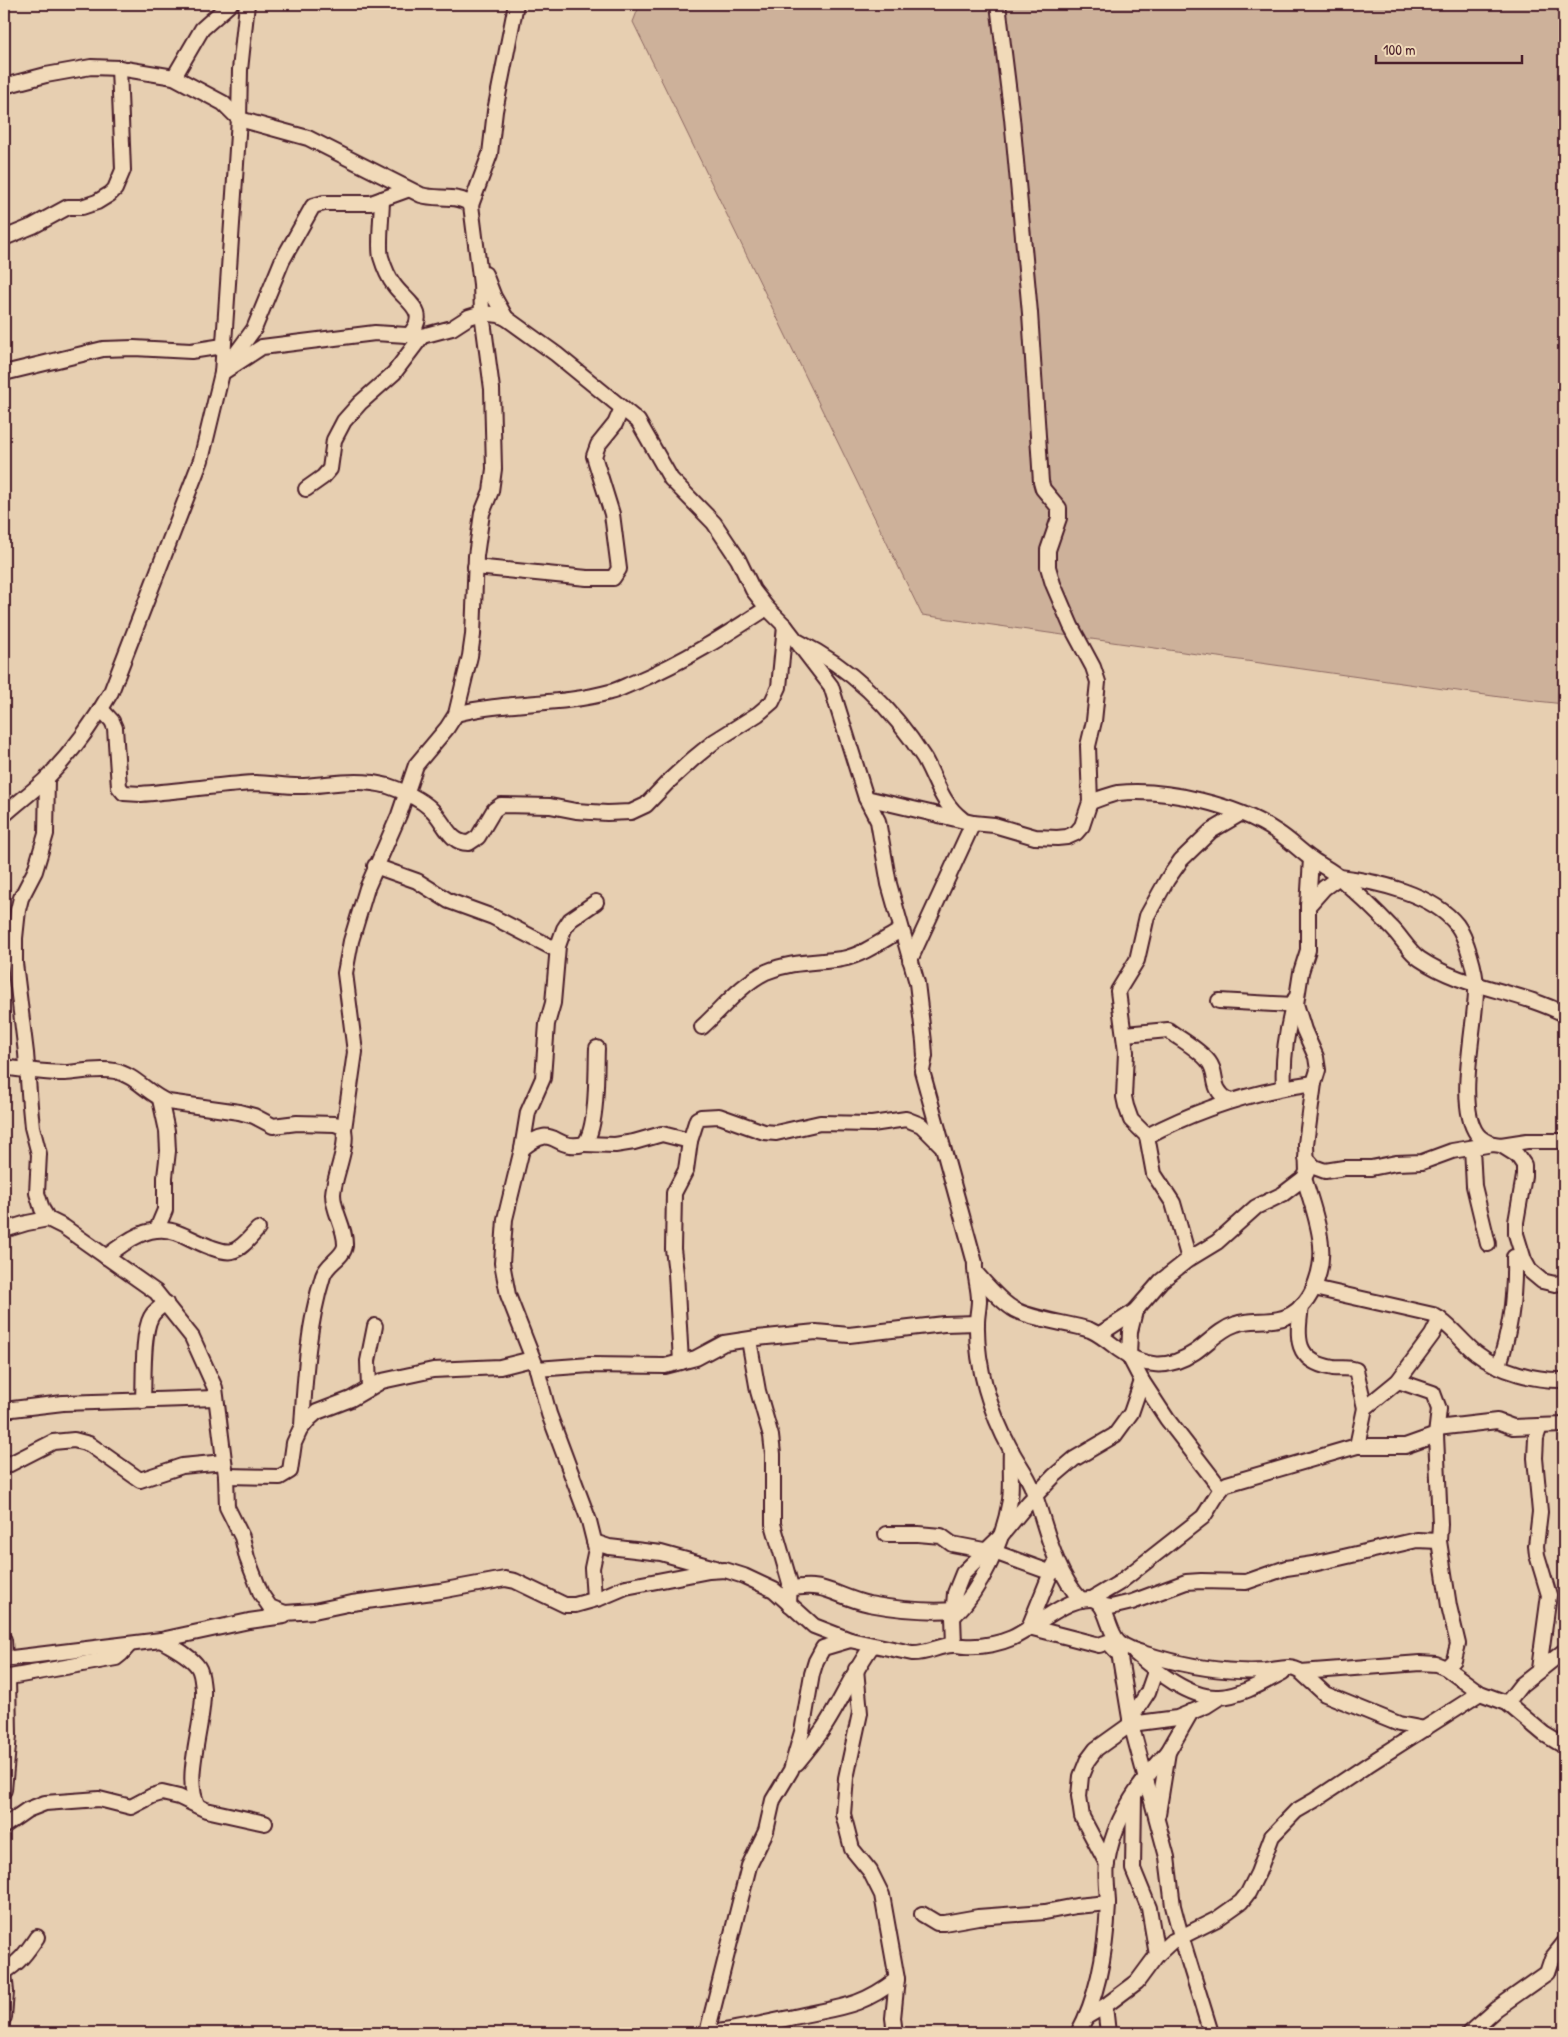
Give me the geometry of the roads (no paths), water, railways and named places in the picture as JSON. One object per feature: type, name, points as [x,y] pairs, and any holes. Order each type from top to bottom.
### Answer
[{"type":"street","points":[[174,77],[202,29],[230,4]]},
{"type":"street","points":[[4,815],[47,778],[101,709],[114,683],[201,460],[222,373],[239,119],[240,70],[247,4]]},
{"type":"street","points":[[4,1467],[53,1442],[74,1440],[89,1444],[140,1480],[182,1466],[225,1469],[280,1477],[286,1476],[292,1467],[294,1443],[302,1426],[310,1340],[320,1286],[327,1266],[339,1257],[345,1246],[343,1230],[333,1194],[344,1141],[355,1052],[345,973],[355,928],[375,866],[395,825],[416,765],[447,728],[456,714],[472,642],[475,568],[482,513],[491,491],[494,469],[492,389],[482,313],[479,259],[471,205],[490,154],[496,106],[516,4]]},
{"type":"street","points":[[866,798],[969,822],[994,825],[1035,837],[1057,838],[1067,837],[1082,826],[1090,802],[1088,746],[1094,721],[1098,682],[1094,667],[1063,611],[1048,567],[1048,550],[1059,513],[1054,501],[1043,489],[1041,482],[1030,323],[1012,118],[998,4]]},
{"type":"street","points":[[4,86],[91,67],[119,68],[174,77],[224,103],[239,119],[308,138],[407,190],[428,198],[459,198],[466,200],[471,205]]},
{"type":"street","points":[[4,238],[33,226],[68,207],[82,207],[97,202],[115,189],[123,170],[119,68]]},
{"type":"street","points":[[222,373],[254,329],[282,261],[312,206],[324,203],[362,204],[407,190]]},
{"type":"street","points":[[306,489],[323,477],[330,469],[334,440],[344,421],[360,403],[394,373],[415,335],[418,319],[416,308],[394,286],[381,258],[382,199]]},
{"type":"street","points":[[479,259],[494,297],[506,318]]},
{"type":"street","points":[[222,373],[262,347],[375,333],[415,335],[452,328],[470,316],[482,313],[499,315],[506,318],[556,354],[641,425],[671,479],[714,523],[738,559],[753,590],[831,686],[866,798],[878,821],[888,884],[917,983],[925,1056],[922,1071],[975,1262],[974,1272],[979,1289],[977,1323],[980,1362],[986,1391],[1010,1450],[1027,1476],[1035,1495],[1054,1567],[1070,1588],[1091,1601],[1111,1607],[1132,1602],[1186,1582],[1246,1582],[1286,1568],[1313,1564],[1417,1540],[1438,1541]]},
{"type":"street","points":[[4,373],[93,351],[134,348],[192,351],[223,346]]},
{"type":"street","points":[[475,568],[587,578],[614,578],[619,569],[612,514],[594,456],[598,445],[616,424],[622,408]]},
{"type":"street","points":[[456,714],[482,707],[548,702],[611,692],[675,663],[729,633],[767,608]]},
{"type":"street","points":[[101,709],[112,721],[115,728],[119,787],[124,793],[141,794],[257,783],[303,786],[357,781],[374,783],[406,793],[432,809],[452,838],[465,843],[478,837],[494,810],[501,805],[550,806],[576,811],[607,813],[631,812],[638,810],[653,800],[669,781],[708,747],[758,714],[772,702],[778,687],[784,626]]},
{"type":"street","points":[[796,641],[818,652],[845,670],[883,705],[923,758],[951,811],[969,822]]},
{"type":"street","points":[[41,1216],[36,1186],[39,1148],[32,1127],[15,963],[15,924],[22,898],[35,871],[43,848],[48,819],[47,778]]},
{"type":"street","points":[[1090,802],[1116,794],[1150,791],[1208,802],[1276,830],[1311,859],[1339,877],[1391,927],[1418,958],[1458,979],[1476,986],[1512,994],[1564,1014]]},
{"type":"street","points":[[1189,1259],[1173,1203],[1154,1174],[1147,1136],[1131,1120],[1126,1106],[1124,1098],[1125,1034],[1118,990],[1136,960],[1142,931],[1153,902],[1184,856],[1211,831],[1240,814]]},
{"type":"street","points":[[910,960],[969,822]]},
{"type":"street","points":[[1284,1087],[1283,1061],[1287,1030],[1308,950],[1311,859]]},
{"type":"street","points":[[375,866],[417,881],[449,901],[493,917],[557,950]]},
{"type":"street","points":[[1308,906],[1324,888],[1339,877],[1366,880],[1421,899],[1449,916],[1458,926],[1476,986],[1469,1060],[1468,1098],[1472,1120],[1476,1133],[1485,1141],[1517,1155],[1524,1165],[1516,1234],[1518,1247],[1524,1260],[1530,1270],[1542,1281],[1555,1284],[1564,1282]]},
{"type":"street","points":[[594,1599],[592,1568],[596,1555],[594,1542],[582,1499],[549,1414],[535,1364],[508,1295],[502,1263],[505,1219],[522,1149],[528,1112],[543,1078],[547,1024],[554,995],[557,950],[564,929],[570,920],[596,902]]},
{"type":"street","points":[[702,1027],[742,988],[766,973],[799,962],[850,957],[901,930]]},
{"type":"street","points":[[1219,1001],[1295,1000]]},
{"type":"street","points":[[1100,1334],[1135,1311],[1161,1280],[1189,1259],[1218,1242],[1256,1208],[1283,1194],[1304,1178],[1307,1172],[1306,1158],[1314,1083],[1318,1070],[1316,1056],[1304,1030],[1295,1000]]},
{"type":"street","points":[[1125,1034],[1168,1030],[1210,1063],[1215,1086],[1223,1097],[1228,1100]]},
{"type":"street","points":[[584,1144],[591,1134],[593,1123],[597,1048]]},
{"type":"street","points":[[4,1066],[49,1073],[90,1070],[116,1072],[136,1082],[160,1099],[239,1112],[254,1116],[273,1126],[314,1123],[335,1124],[344,1129]]},
{"type":"street","points":[[1147,1136],[1176,1121],[1228,1100],[1284,1087],[1314,1083]]},
{"type":"street","points":[[157,1229],[165,1210],[168,1142],[160,1099]]},
{"type":"street","points":[[681,1362],[673,1249],[674,1201],[677,1184],[686,1170],[695,1122],[701,1117],[726,1117],[764,1132],[776,1133],[820,1123],[872,1124],[906,1119],[921,1125],[944,1147]]},
{"type":"street","points":[[522,1149],[532,1141],[543,1136],[549,1136],[571,1146],[584,1144],[615,1145],[662,1134],[690,1141]]},
{"type":"street","points":[[1306,1158],[1314,1167],[1326,1171],[1422,1162],[1447,1153],[1472,1148],[1527,1141],[1564,1141]]},
{"type":"street","points":[[1472,1148],[1474,1186],[1488,1244]]},
{"type":"street","points":[[974,1272],[998,1297],[1023,1314],[1080,1326],[1100,1334],[1129,1356],[1144,1364],[1155,1365],[1180,1361],[1233,1325],[1246,1321],[1286,1317],[1301,1306],[1314,1288],[1320,1264],[1321,1238],[1304,1178]]},
{"type":"street","points":[[4,1230],[41,1216],[64,1227],[148,1285],[166,1303],[188,1331],[201,1354],[215,1388],[225,1469],[227,1507],[242,1536],[247,1558],[261,1594],[270,1607],[285,1613],[314,1611],[352,1603],[440,1592],[505,1579],[515,1580],[565,1605],[575,1605],[600,1598],[626,1587],[709,1571],[725,1570]]},
{"type":"street","points":[[106,1257],[134,1237],[157,1229],[177,1232],[207,1246],[226,1252],[232,1251],[243,1244],[258,1229]]},
{"type":"street","points":[[1499,1365],[1506,1344],[1512,1313],[1514,1257]]},
{"type":"street","points":[[1314,1288],[1432,1315],[1440,1319],[1476,1353],[1499,1365],[1533,1378],[1564,1380]]},
{"type":"street","points":[[143,1401],[146,1338],[150,1320],[155,1311],[166,1303]]},
{"type":"street","points":[[1301,1306],[1298,1340],[1308,1360],[1324,1366],[1356,1370],[1365,1408],[1357,1446]]},
{"type":"street","points":[[1135,1311],[1130,1332],[1129,1356],[1142,1381],[1167,1419],[1189,1445],[1206,1472],[1221,1489]]},
{"type":"street","points":[[1365,1408],[1398,1381],[1432,1336],[1440,1319]]},
{"type":"street","points":[[302,1426],[317,1412],[351,1399],[387,1380],[433,1370],[535,1364],[644,1367],[696,1358],[724,1343],[799,1333],[849,1336],[944,1324],[977,1323]]},
{"type":"street","points":[[369,1388],[368,1361],[375,1326]]},
{"type":"street","points":[[749,1340],[758,1391],[771,1436],[773,1454],[773,1524],[790,1589],[789,1604]]},
{"type":"street","points":[[954,1644],[953,1614],[968,1600],[990,1551],[1035,1495],[1074,1459],[1115,1435],[1131,1413],[1142,1381]]},
{"type":"street","points":[[1398,1381],[1434,1393],[1439,1409],[1436,1432],[1440,1524],[1438,1541],[1449,1606],[1458,1644],[1454,1660],[1446,1668]]},
{"type":"street","points":[[4,1410],[21,1406],[63,1403],[216,1398]]},
{"type":"street","points":[[1131,1413],[1156,1401]]},
{"type":"street","points":[[814,1626],[872,1646],[920,1653],[954,1644],[976,1646],[1003,1642],[1014,1638],[1045,1617],[1091,1601],[1127,1577],[1152,1555],[1178,1538],[1203,1517],[1214,1503],[1221,1489],[1227,1484],[1357,1446],[1405,1446],[1436,1432],[1497,1421],[1513,1427],[1564,1425]]},
{"type":"street","points":[[1539,1669],[1549,1595],[1536,1546],[1540,1512],[1535,1466],[1536,1438],[1540,1426]]},
{"type":"street","points":[[1000,1538],[1010,1498],[1010,1450]]},
{"type":"street","points":[[886,1534],[941,1536],[952,1544],[990,1551],[1054,1567]]},
{"type":"street","points":[[594,1542],[610,1548],[661,1553],[725,1570],[760,1582],[774,1590],[814,1626],[821,1636],[823,1648],[812,1674],[802,1732],[791,1770]]},
{"type":"street","points":[[1028,1627],[1054,1567]]},
{"type":"street","points":[[790,1589],[812,1585],[846,1598],[870,1604],[953,1614]]},
{"type":"street","points":[[1091,1601],[1122,1647],[1186,1690],[1220,1698]]},
{"type":"street","points":[[4,1640],[4,1659],[160,1640],[249,1621],[284,1616],[285,1613]]},
{"type":"street","points":[[1028,1627],[1100,1645],[1108,1642],[1171,1661],[1235,1671],[1420,1663],[1436,1664],[1446,1668],[1480,1694],[1507,1703],[1544,1734],[1564,1746]]},
{"type":"street","points":[[160,1640],[197,1665],[200,1672],[203,1710],[196,1746],[193,1787],[193,1796],[198,1806]]},
{"type":"street","points":[[823,1648],[850,1640]]},
{"type":"street","points":[[4,1790],[9,1735],[6,1678],[116,1658],[130,1644]]},
{"type":"street","points":[[707,2033],[750,1866],[766,1831],[773,1800],[791,1770],[822,1730],[845,1693],[856,1669],[872,1646]]},
{"type":"street","points":[[1122,1647],[1130,1722],[1167,1857],[1173,1906],[1211,2033]]},
{"type":"street","points":[[1507,1703],[1521,1685],[1564,1651]]},
{"type":"street","points":[[856,1669],[860,1713],[846,1778],[843,1814],[852,1849],[870,1871],[882,1895],[897,1978],[893,2018],[895,2033]]},
{"type":"street","points":[[1107,1864],[1082,1817],[1079,1796],[1081,1776],[1086,1761],[1096,1749],[1130,1722],[1148,1692],[1156,1669]]},
{"type":"street","points":[[1130,1722],[1177,1718],[1220,1698],[1297,1669]]},
{"type":"street","points":[[1297,1669],[1325,1694],[1398,1724],[1426,1729]]},
{"type":"street","points":[[1088,2016],[1137,1982],[1157,1955],[1171,1942],[1217,1919],[1241,1902],[1258,1873],[1272,1836],[1288,1818],[1426,1729],[1452,1710],[1480,1694]]},
{"type":"street","points":[[1078,2033],[1088,2016],[1101,1966],[1108,1904],[1107,1864],[1118,1823],[1145,1777],[1168,1752],[1191,1712]]},
{"type":"street","points":[[1157,1820],[1168,1752]]},
{"type":"street","points":[[4,1826],[36,1805],[56,1801],[99,1799],[131,1806],[162,1793],[179,1797],[198,1806],[265,1822]]},
{"type":"street","points":[[1134,1796],[1133,1869],[1149,1908],[1157,1955]]},
{"type":"street","points":[[922,1914],[937,1923],[944,1923],[978,1917],[1045,1912],[1076,1906],[1108,1904]]},
{"type":"street","points":[[4,2017],[6,1992],[4,1973],[16,1965],[25,1955],[36,1937]]},
{"type":"street","points":[[1469,2033],[1496,2009],[1547,1972],[1552,1958],[1564,1943]]},
{"type":"street","points":[[711,2033],[775,2023],[856,2004],[880,1992],[897,1978]]},
{"type":"street","points":[[1105,2006],[1108,2033]]}]
